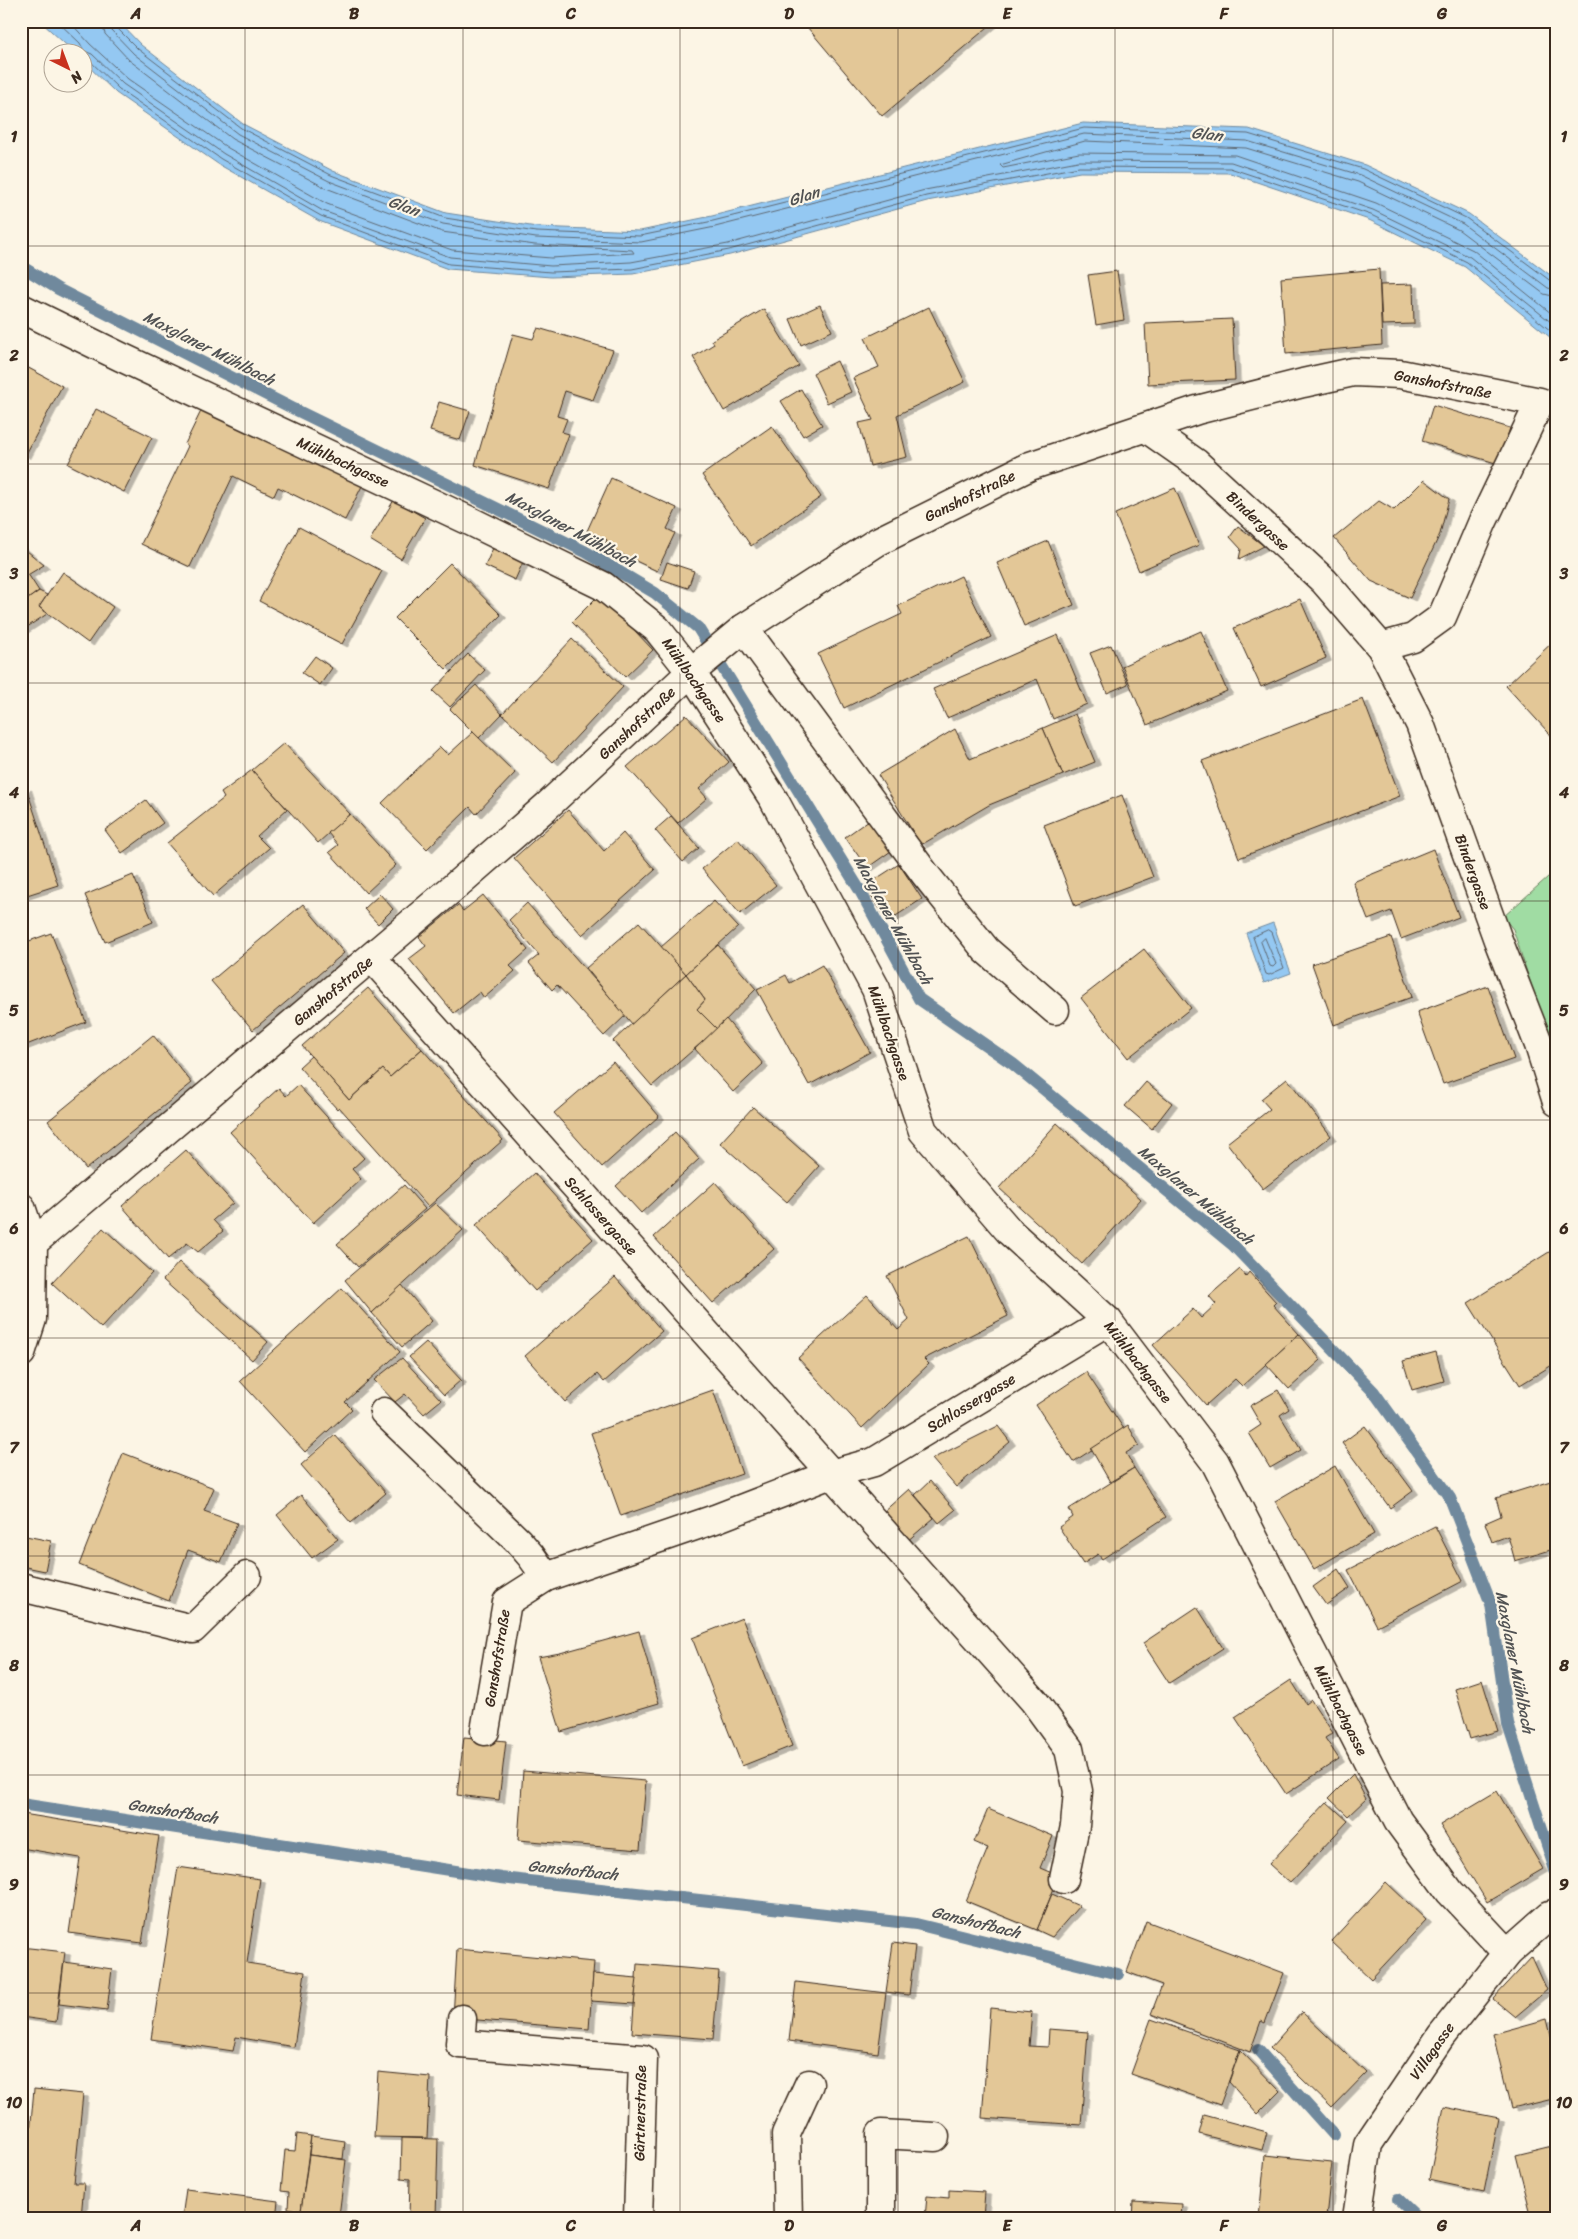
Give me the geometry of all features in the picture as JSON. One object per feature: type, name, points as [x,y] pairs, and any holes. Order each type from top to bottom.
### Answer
[{"type":"street","name":"Mühlbachgasse","points":[[21,308],[120,357],[470,521],[603,586],[657,629],[697,667],[774,800],[876,989],[923,1131],[1010,1232],[1108,1321],[1215,1462],[1398,1821],[1450,1892],[1507,1953]]},
{"type":"street","name":"Ganshofstraße","points":[[33,1243],[372,958],[547,806],[697,667],[737,634],[877,542],[1030,466],[1197,410],[1256,393],[1353,372],[1400,374],[1540,402],[1483,521],[1442,617],[1414,638],[1381,647]]},
{"type":"street","name":"Bindergasse","points":[[1146,428],[1196,463],[1324,581],[1381,647],[1420,724],[1494,930],[1539,1045],[1557,1102]]},
{"type":"street","points":[[737,634],[980,942],[1055,1010]]},
{"type":"street","name":"Schlossergasse","points":[[372,958],[830,1474]]},
{"type":"street","points":[[21,1206],[33,1243],[32,1319],[21,1353]]},
{"type":"street","name":"Schlossergasse","points":[[546,1577],[715,1519],[830,1474],[874,1462],[1108,1321]]},
{"type":"street","points":[[384,1412],[518,1541],[546,1577]]},
{"type":"street","points":[[830,1474],[1034,1701],[1069,1749],[1078,1791],[1075,1826],[1064,1879]]},
{"type":"street","points":[[21,1587],[193,1628],[247,1576]]},
{"type":"street","name":"Ganshofstraße","points":[[486,1731],[507,1602],[546,1577]]},
{"type":"street","name":"Villagasse","points":[[1357,2218],[1368,2144],[1441,2036],[1507,1953],[1550,1916],[1557,1913]]},
{"type":"street","name":"Gärtnerstraße","points":[[462,2019],[460,2044],[643,2059],[638,2218]]},
{"type":"street","points":[[788,2218],[786,2134],[809,2084]]},
{"type":"street","points":[[882,2218],[881,2134],[934,2137]]},
{"type":"green space","points":[[1557,869],[1557,1065],[1513,929],[1503,917]]},
{"type":"water","name":"Glan","points":[[40,21],[118,21],[141,45],[243,124],[333,171],[446,213],[537,227],[640,231],[712,216],[1083,123],[1249,129],[1365,165],[1469,214],[1557,280],[1557,343],[1465,267],[1369,220],[1230,173],[1080,172],[927,201],[730,255],[633,274],[551,277],[448,269],[319,221],[218,164],[116,93],[92,70],[92,42],[63,42]]},
{"type":"water","points":[[1273,923],[1291,973],[1264,983],[1246,933]]},
{"type":"building","points":[[802,21],[993,21],[994,22],[882,116]]},
{"type":"building","points":[[1379,269],[1382,345],[1286,354],[1281,278]]},
{"type":"building","points":[[1117,271],[1124,320],[1096,325],[1088,275]]},
{"type":"building","points":[[1413,284],[1414,324],[1382,325],[1380,285]]},
{"type":"building","points":[[820,305],[832,331],[801,345],[790,319]]},
{"type":"building","points":[[929,307],[965,382],[897,415],[907,457],[870,466],[859,423],[873,420],[853,378],[879,367],[865,338]]},
{"type":"building","points":[[764,309],[799,366],[724,411],[693,357],[714,344],[712,340]]},
{"type":"building","points":[[1232,319],[1235,380],[1148,384],[1145,323]]},
{"type":"building","points":[[538,328],[613,350],[593,400],[565,391],[557,416],[567,419],[562,432],[569,434],[549,489],[475,465],[513,334],[533,339]]},
{"type":"building","points":[[837,361],[851,392],[827,403],[813,373]]},
{"type":"building","points":[[21,364],[62,386],[25,456],[21,453]]},
{"type":"building","points":[[801,389],[822,425],[803,436],[781,401]]},
{"type":"building","points":[[439,402],[470,411],[460,440],[430,431]]},
{"type":"building","points":[[1433,405],[1510,428],[1499,464],[1422,441]]},
{"type":"building","points":[[203,407],[363,484],[345,520],[278,487],[274,496],[233,476],[190,567],[141,544],[188,446],[185,444]]},
{"type":"building","points":[[96,409],[152,437],[124,492],[68,464]]},
{"type":"building","points":[[772,426],[821,497],[751,546],[702,475]]},
{"type":"building","points":[[611,478],[677,508],[667,529],[675,533],[657,571],[604,546],[607,540],[587,531]]},
{"type":"building","points":[[1424,480],[1449,499],[1440,534],[1410,598],[1371,581],[1334,538],[1379,501],[1394,510]]},
{"type":"building","points":[[1175,488],[1199,545],[1139,571],[1115,514]]},
{"type":"building","points":[[394,500],[425,518],[401,559],[370,540]]},
{"type":"building","points":[[1238,526],[1264,546],[1239,559],[1241,549],[1230,537]]},
{"type":"building","points":[[299,527],[382,571],[342,644],[259,601]]},
{"type":"building","points":[[1048,541],[1074,605],[1024,626],[997,563]]},
{"type":"building","points":[[21,546],[44,565],[21,579]]},
{"type":"building","points":[[493,548],[523,562],[515,580],[485,566]]},
{"type":"building","points":[[667,562],[694,571],[688,588],[661,579]]},
{"type":"building","points":[[450,563],[501,615],[446,669],[395,618]]},
{"type":"building","points":[[63,572],[113,607],[88,643],[39,607]]},
{"type":"building","points":[[28,574],[39,591],[21,604],[21,579]]},
{"type":"building","points":[[961,576],[991,637],[844,708],[818,654],[902,614],[898,606]]},
{"type":"building","points":[[39,591],[47,595],[39,607],[47,614],[21,631],[21,604]]},
{"type":"building","points":[[600,594],[653,650],[625,677],[572,622]]},
{"type":"building","points":[[1300,599],[1326,658],[1261,687],[1234,628]]},
{"type":"building","points":[[1201,631],[1227,691],[1147,725],[1122,666]]},
{"type":"building","points":[[1058,635],[1087,704],[1053,719],[1037,679],[947,718],[933,689]]},
{"type":"building","points":[[1557,638],[1557,742],[1506,686]]},
{"type":"building","points":[[572,639],[623,687],[553,762],[502,714]]},
{"type":"building","points":[[1111,645],[1128,684],[1107,693],[1090,653]]},
{"type":"building","points":[[468,654],[485,670],[450,707],[433,691]]},
{"type":"building","points":[[315,656],[332,668],[320,685],[302,673]]},
{"type":"building","points":[[476,685],[502,714],[479,738],[450,709]]},
{"type":"building","points":[[1363,699],[1400,796],[1239,858],[1202,761]]},
{"type":"building","points":[[1075,714],[1095,762],[1063,775],[1043,728]]},
{"type":"building","points":[[686,715],[729,762],[699,789],[707,798],[678,823],[627,767]]},
{"type":"building","points":[[1043,728],[1063,775],[989,805],[921,845],[878,775],[955,729],[970,759]]},
{"type":"building","points":[[473,732],[515,773],[476,814],[470,807],[427,849],[382,803],[440,747],[448,755]]},
{"type":"building","points":[[284,743],[350,814],[318,843],[252,770]]},
{"type":"building","points":[[252,770],[287,809],[257,836],[269,848],[213,896],[167,843],[224,798],[221,793]]},
{"type":"building","points":[[26,787],[58,885],[21,897],[21,789]]},
{"type":"building","points":[[1122,795],[1153,877],[1075,906],[1044,825]]},
{"type":"building","points":[[146,800],[163,823],[122,853],[105,830]]},
{"type":"building","points":[[568,810],[604,851],[623,833],[655,870],[582,935],[514,858]]},
{"type":"building","points":[[350,814],[396,865],[366,893],[329,852],[338,845],[328,833]]},
{"type":"building","points":[[671,816],[699,848],[683,862],[655,830]]},
{"type":"building","points":[[869,820],[891,851],[867,868],[845,837]]},
{"type":"building","points":[[738,839],[776,885],[740,914],[702,869]]},
{"type":"building","points":[[1433,849],[1459,917],[1401,939],[1391,911],[1368,920],[1353,882]]},
{"type":"building","points":[[899,864],[922,899],[888,921],[865,886]]},
{"type":"building","points":[[133,875],[153,922],[105,942],[85,895]]},
{"type":"building","points":[[380,894],[393,909],[378,924],[364,909]]},
{"type":"building","points":[[483,895],[528,950],[510,966],[515,971],[484,998],[480,992],[454,1013],[409,959],[426,946],[419,937],[458,905],[463,911]]},
{"type":"building","points":[[714,901],[738,927],[686,974],[661,947]]},
{"type":"building","points":[[527,903],[626,1015],[604,1036],[557,985],[552,990],[529,963],[539,955],[509,920]]},
{"type":"building","points":[[303,904],[344,953],[253,1030],[211,981]]},
{"type":"building","points":[[639,922],[686,974],[632,1024],[586,968]]},
{"type":"building","points":[[51,933],[86,1022],[21,1047],[21,944]]},
{"type":"building","points":[[1391,937],[1412,997],[1334,1025],[1312,964]]},
{"type":"building","points":[[718,945],[756,989],[717,1029],[697,1009],[705,1000],[686,974]]},
{"type":"building","points":[[1144,949],[1191,1008],[1128,1058],[1081,998]]},
{"type":"building","points":[[822,965],[870,1052],[809,1085],[757,990],[786,975],[790,983]]},
{"type":"building","points":[[686,974],[705,1000],[697,1009],[717,1029],[652,1086],[613,1041]]},
{"type":"building","points":[[1488,986],[1514,1059],[1443,1084],[1417,1012]]},
{"type":"building","points":[[368,988],[422,1049],[390,1077],[383,1069],[349,1100],[302,1046]]},
{"type":"building","points":[[726,1019],[763,1064],[733,1092],[695,1049]]},
{"type":"building","points":[[153,1035],[192,1083],[86,1169],[48,1121]]},
{"type":"building","points":[[422,1049],[503,1140],[428,1207],[339,1107],[337,1109],[299,1067],[311,1056],[349,1100],[383,1069],[390,1077]]},
{"type":"building","points":[[613,1062],[659,1116],[602,1167],[554,1113]]},
{"type":"building","points":[[1287,1078],[1331,1136],[1263,1189],[1227,1143],[1270,1109],[1261,1099]]},
{"type":"building","points":[[1146,1082],[1172,1103],[1152,1129],[1125,1106]]},
{"type":"building","points":[[298,1085],[364,1158],[352,1169],[361,1179],[313,1223],[230,1132],[279,1088],[286,1096]]},
{"type":"building","points":[[753,1107],[819,1166],[787,1202],[720,1143]]},
{"type":"building","points":[[1057,1123],[1141,1199],[1082,1264],[999,1188]]},
{"type":"building","points":[[675,1132],[699,1159],[641,1213],[616,1186]]},
{"type":"building","points":[[186,1150],[233,1203],[213,1220],[223,1231],[198,1252],[187,1243],[168,1259],[122,1206]]},
{"type":"building","points":[[534,1173],[593,1239],[535,1291],[476,1225]]},
{"type":"building","points":[[715,1182],[774,1249],[713,1303],[654,1237]]},
{"type":"building","points":[[404,1185],[425,1209],[358,1267],[337,1244]]},
{"type":"building","points":[[435,1203],[463,1230],[372,1313],[345,1280]]},
{"type":"building","points":[[103,1228],[152,1273],[101,1328],[52,1283]]},
{"type":"building","points":[[969,1236],[1008,1316],[924,1359],[929,1364],[862,1428],[798,1358],[867,1295],[898,1330],[909,1320],[887,1276]]},
{"type":"building","points":[[1557,1247],[1557,1362],[1520,1385],[1468,1303]]},
{"type":"building","points":[[179,1262],[268,1342],[252,1360],[163,1280]]},
{"type":"building","points":[[1240,1269],[1246,1276],[1249,1272],[1276,1302],[1273,1305],[1299,1334],[1242,1386],[1235,1379],[1206,1405],[1153,1345],[1193,1309],[1201,1318],[1216,1304],[1209,1296]]},
{"type":"building","points":[[615,1277],[662,1331],[604,1382],[597,1374],[565,1402],[525,1356]]},
{"type":"building","points":[[402,1285],[432,1321],[402,1347],[372,1313]]},
{"type":"building","points":[[342,1288],[400,1352],[345,1402],[352,1409],[305,1452],[240,1381]]},
{"type":"building","points":[[1299,1334],[1321,1360],[1289,1389],[1266,1364]]},
{"type":"building","points":[[426,1342],[461,1380],[444,1395],[409,1357]]},
{"type":"building","points":[[1436,1352],[1444,1381],[1412,1390],[1403,1361]]},
{"type":"building","points":[[402,1358],[441,1400],[424,1414],[405,1394],[395,1402],[374,1380]]},
{"type":"building","points":[[1086,1372],[1124,1429],[1073,1462],[1036,1405]]},
{"type":"building","points":[[713,1390],[742,1474],[621,1516],[591,1433]]},
{"type":"building","points":[[1278,1390],[1289,1409],[1280,1415],[1301,1450],[1270,1468],[1249,1433],[1261,1425],[1250,1406]]},
{"type":"building","points":[[1128,1425],[1139,1445],[1126,1453],[1134,1468],[1110,1482],[1091,1449]]},
{"type":"building","points":[[998,1426],[1010,1442],[956,1487],[932,1459]]},
{"type":"building","points":[[1365,1426],[1413,1491],[1390,1508],[1342,1443]]},
{"type":"building","points":[[335,1435],[386,1493],[351,1523],[301,1465]]},
{"type":"building","points":[[123,1453],[214,1488],[204,1511],[237,1523],[221,1562],[188,1550],[169,1601],[79,1565]]},
{"type":"building","points":[[1335,1466],[1374,1534],[1314,1569],[1275,1501]]},
{"type":"building","points":[[1134,1468],[1166,1517],[1102,1559],[1098,1554],[1083,1564],[1059,1527],[1073,1517],[1069,1509]]},
{"type":"building","points":[[1557,1479],[1557,1548],[1515,1561],[1508,1536],[1492,1542],[1485,1523],[1501,1516],[1496,1498]]},
{"type":"building","points":[[930,1481],[955,1510],[939,1523],[915,1495]]},
{"type":"building","points":[[909,1489],[934,1518],[906,1542],[881,1514]]},
{"type":"building","points":[[301,1495],[338,1539],[312,1558],[277,1515]]},
{"type":"building","points":[[1435,1526],[1463,1581],[1377,1626],[1348,1570]]},
{"type":"building","points":[[21,1535],[51,1541],[45,1571],[21,1566]]},
{"type":"building","points":[[1338,1569],[1350,1588],[1326,1605],[1313,1587]]},
{"type":"building","points":[[1197,1607],[1223,1648],[1169,1683],[1143,1643]]},
{"type":"building","points":[[742,1618],[792,1746],[742,1766],[692,1638]]},
{"type":"building","points":[[639,1631],[659,1703],[561,1732],[538,1657],[560,1653]]},
{"type":"building","points":[[1291,1680],[1306,1704],[1311,1700],[1333,1733],[1325,1738],[1339,1759],[1286,1794],[1235,1717]]},
{"type":"building","points":[[1482,1680],[1498,1731],[1470,1739],[1455,1689]]},
{"type":"building","points":[[464,1737],[506,1741],[499,1800],[457,1795]]},
{"type":"building","points":[[523,1771],[646,1781],[640,1850],[518,1840]]},
{"type":"building","points":[[1353,1774],[1366,1799],[1348,1816],[1329,1798]]},
{"type":"building","points":[[1497,1791],[1543,1869],[1487,1902],[1440,1825]]},
{"type":"building","points":[[1327,1802],[1348,1821],[1290,1883],[1269,1864]]},
{"type":"building","points":[[988,1809],[1053,1836],[1040,1868],[1059,1876],[1037,1930],[966,1901],[988,1848],[974,1842]]},
{"type":"building","points":[[23,1814],[159,1836],[142,1943],[69,1933],[80,1858],[21,1848]]},
{"type":"building","points":[[178,1867],[260,1879],[247,1963],[305,1972],[294,2047],[236,2037],[233,2051],[151,2039]]},
{"type":"building","points":[[1386,1882],[1426,1920],[1371,1979],[1331,1941]]},
{"type":"building","points":[[1052,1894],[1079,1906],[1052,1937],[1037,1930]]},
{"type":"building","points":[[1146,1921],[1284,1973],[1265,2023],[1261,2021],[1250,2052],[1151,2014],[1162,1985],[1127,1972]]},
{"type":"building","points":[[893,1943],[915,1946],[909,1995],[886,1992]]},
{"type":"building","points":[[21,1947],[65,1952],[56,2022],[21,2017]]},
{"type":"building","points":[[457,1949],[594,1962],[589,2029],[453,2018]]},
{"type":"building","points":[[1532,1957],[1547,1990],[1515,2017],[1493,1999]]},
{"type":"building","points":[[64,1962],[112,1969],[107,2010],[59,2004]]},
{"type":"building","points":[[637,1964],[719,1971],[713,2039],[632,2033]]},
{"type":"building","points":[[593,1974],[637,1978],[634,2004],[591,2001]]},
{"type":"building","points":[[796,1982],[886,1993],[878,2053],[789,2041]]},
{"type":"building","points":[[990,2008],[1032,2012],[1029,2046],[1048,2047],[1049,2029],[1088,2032],[1081,2125],[982,2118]]},
{"type":"building","points":[[1302,2012],[1366,2073],[1332,2108],[1270,2048]]},
{"type":"building","points":[[1151,2019],[1240,2050],[1220,2105],[1131,2074]]},
{"type":"building","points":[[1547,2019],[1557,2061],[1557,2098],[1511,2109],[1493,2034]]},
{"type":"building","points":[[1240,2050],[1280,2091],[1257,2114],[1229,2082]]},
{"type":"building","points":[[378,2072],[430,2077],[427,2138],[374,2137]]},
{"type":"building","points":[[34,2089],[83,2094],[74,2183],[84,2183],[81,2218],[21,2218],[21,2178],[26,2178]]},
{"type":"building","points":[[1444,2107],[1499,2118],[1484,2192],[1429,2180]]},
{"type":"building","points":[[1204,2115],[1267,2132],[1262,2150],[1199,2134]]},
{"type":"building","points":[[297,2134],[311,2136],[301,2211],[288,2208],[289,2192],[281,2191],[285,2150],[295,2151]]},
{"type":"building","points":[[311,2136],[345,2141],[343,2159],[309,2155]]},
{"type":"building","points":[[402,2138],[438,2139],[436,2218],[409,2218],[410,2179],[401,2178]]},
{"type":"building","points":[[1557,2145],[1557,2218],[1532,2218],[1516,2155]]},
{"type":"building","points":[[309,2155],[346,2160],[339,2216],[301,2211]]},
{"type":"building","points":[[1265,2155],[1332,2162],[1326,2218],[1259,2218]]},
{"type":"building","points":[[186,2189],[278,2201],[276,2218],[182,2218]]},
{"type":"building","points":[[949,2190],[985,2192],[983,2218],[925,2218],[927,2196],[949,2198]]},
{"type":"building","points":[[1133,2201],[1182,2204],[1181,2218],[1132,2218]]},
{"type":"building","points":[[301,2211],[334,2215],[334,2218],[300,2218]]},
{"type":"waterway","name":"Maxglaner Mühlbach","points":[[21,266],[58,289],[292,408],[586,552],[655,593],[698,628],[859,889],[919,999],[1013,1064],[1233,1245],[1374,1392],[1450,1498],[1491,1604],[1508,1724],[1557,1876]]},
{"type":"waterway","name":"Ganshofbach","points":[[21,1804],[501,1878],[916,1924],[1118,1974]]},
{"type":"waterway","name":"Ganshofbach","points":[[1258,2050],[1334,2135]]},
{"type":"waterway","name":"Ganshofbach","points":[[1398,2199],[1418,2218]]}]
